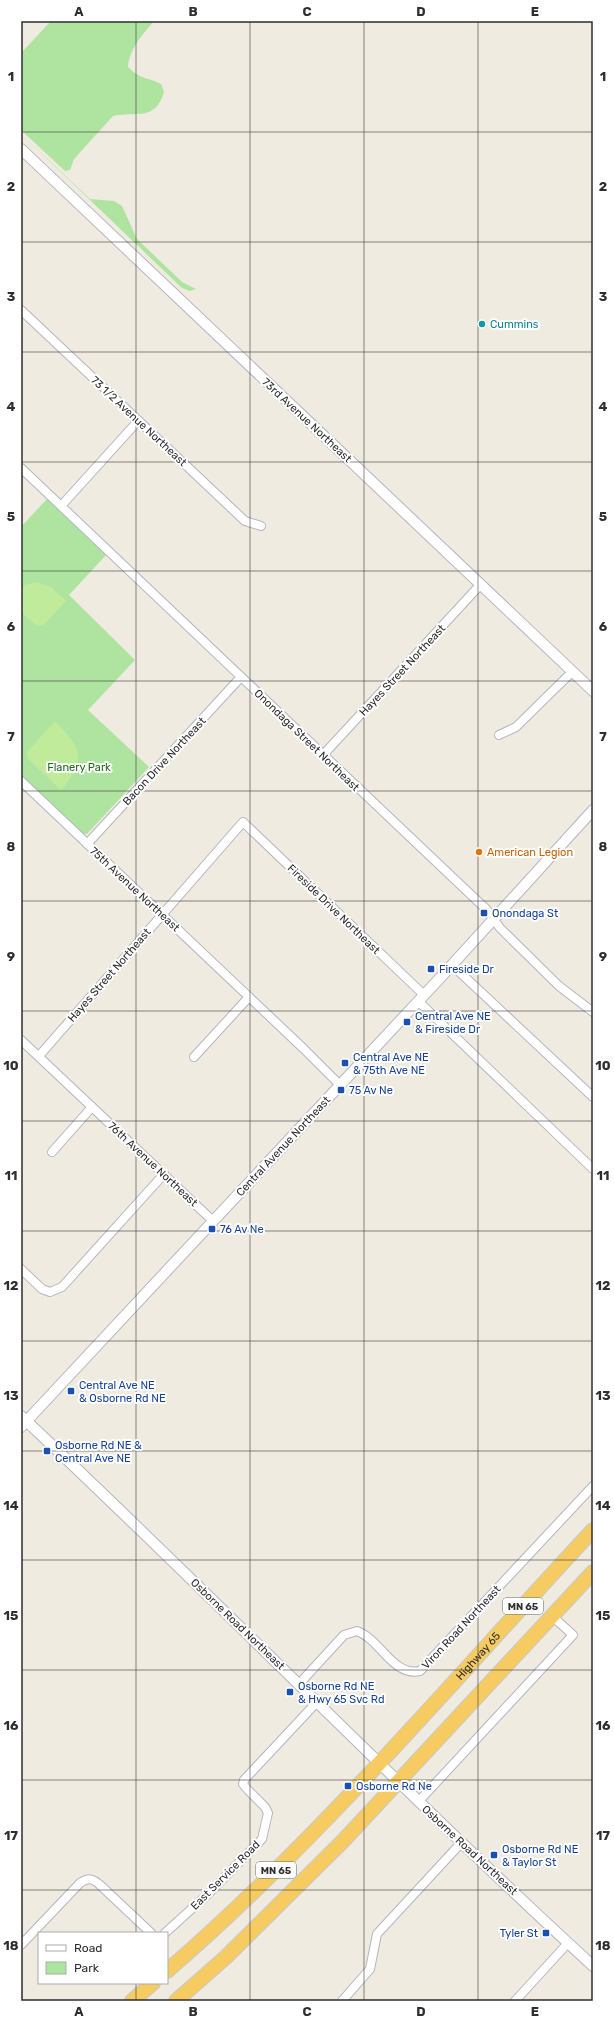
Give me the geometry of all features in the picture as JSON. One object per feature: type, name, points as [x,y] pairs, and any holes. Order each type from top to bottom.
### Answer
[{"type":"highway","name":"Highway 65","points":[[379,1763],[593,1530]]},
{"type":"highway","name":"MN 65","points":[[176,2001],[226,1957],[344,1840],[593,1572]]},
{"type":"highway","name":"MN 65","points":[[168,1970],[254,1892],[379,1763]]},
{"type":"highway","points":[[132,2001],[152,1984]]},
{"type":"street","name":"73rd Avenue Northeast","points":[[21,149],[593,691]]},
{"type":"street","name":"73 1/2 Avenue Northeast","points":[[21,310],[245,521],[261,526]]},
{"type":"street","points":[[61,506],[138,421]]},
{"type":"street","name":"Onondaga Street Northeast","points":[[21,468],[487,910],[500,928],[559,986],[593,1012]]},
{"type":"street","name":"Hayes Street Northeast","points":[[323,755],[481,584]]},
{"type":"street","points":[[499,735],[516,728],[573,671]]},
{"type":"street","name":"Bacon Drive Northeast","points":[[87,844],[241,677]]},
{"type":"street","name":"75th Avenue Northeast","points":[[21,781],[340,1085]]},
{"type":"street","name":"Central Avenue Northeast","points":[[23,1421],[213,1221],[452,965],[593,810]]},
{"type":"street","name":"Hayes Street Northeast","points":[[38,1056],[243,822]]},
{"type":"street","name":"Fireside Drive Northeast","points":[[243,822],[593,1169]]},
{"type":"street","points":[[452,965],[593,1097]]},
{"type":"street","points":[[194,1057],[249,997]]},
{"type":"street","name":"76th Avenue Northeast","points":[[21,1040],[213,1221]]},
{"type":"street","points":[[52,1152],[92,1107]]},
{"type":"street","points":[[21,1269],[42,1289],[50,1292],[62,1286],[164,1174]]},
{"type":"street","name":"Osborne Road Northeast","points":[[23,1421],[120,1508],[398,1782],[593,1966]]},
{"type":"street","name":"Viron Road Northeast","points":[[299,1684],[344,1636],[357,1631],[366,1636],[398,1666],[406,1671],[420,1671],[593,1486]]},
{"type":"street","points":[[419,1801],[573,1635],[552,1616]]},
{"type":"street","name":"East Service Road","points":[[166,1932],[238,1865],[262,1839],[268,1813],[265,1807],[247,1789],[244,1784],[244,1780],[317,1702]]},
{"type":"street","points":[[342,2001],[370,1969],[377,1934],[462,1842]]},
{"type":"street","points":[[21,1945],[80,1883],[88,1879],[94,1880],[99,1884],[150,1932]]},
{"type":"street","points":[[515,2001],[568,1943]]},
{"type":"green space","points":[[51,21],[154,21],[134,48],[128,67],[137,74],[161,84],[164,92],[155,108],[150,111],[137,114],[113,116],[74,159],[70,170],[65,171],[21,130],[21,53]]},
{"type":"green space","points":[[21,134],[90,199],[114,201],[122,206],[137,239],[182,282],[196,289],[190,291],[182,288]]},
{"type":"green space","name":"Flanery Park","points":[[47,499],[106,555],[69,595],[135,660],[88,710],[149,767],[87,834],[81,834],[21,777],[21,527]]},
{"type":"green space","points":[[37,582],[51,587],[66,601],[44,625],[37,626],[21,612],[21,590],[25,585]]},
{"type":"green space","points":[[55,721],[71,739],[78,754],[78,762],[75,770],[61,790],[28,759],[27,752]]},
{"type":"place","name":"Cummins","points":[[482,324]]},
{"type":"place","name":"American Legion","points":[[479,852]]},
{"type":"place","name":"Onondaga St","points":[[484,913]]},
{"type":"place","name":"Fireside Dr","points":[[431,969]]},
{"type":"place","name":"Central Ave NE & Fireside Dr","points":[[407,1022]]},
{"type":"place","name":"Central Ave NE & 75th Ave NE","points":[[345,1063]]},
{"type":"place","name":"75 Av Ne","points":[[341,1090]]},
{"type":"place","name":"76 Av Ne","points":[[212,1229]]},
{"type":"place","name":"Central Ave NE & Osborne Rd NE","points":[[71,1391]]},
{"type":"place","name":"Osborne Rd NE & Central Ave NE","points":[[47,1451]]},
{"type":"place","name":"Osborne Rd NE & Hwy 65 Svc Rd","points":[[290,1692]]},
{"type":"place","name":"Osborne Rd Ne","points":[[348,1786]]},
{"type":"place","name":"Osborne Rd NE & Taylor St","points":[[494,1855]]},
{"type":"place","name":"Tyler St","points":[[546,1933]]}]
